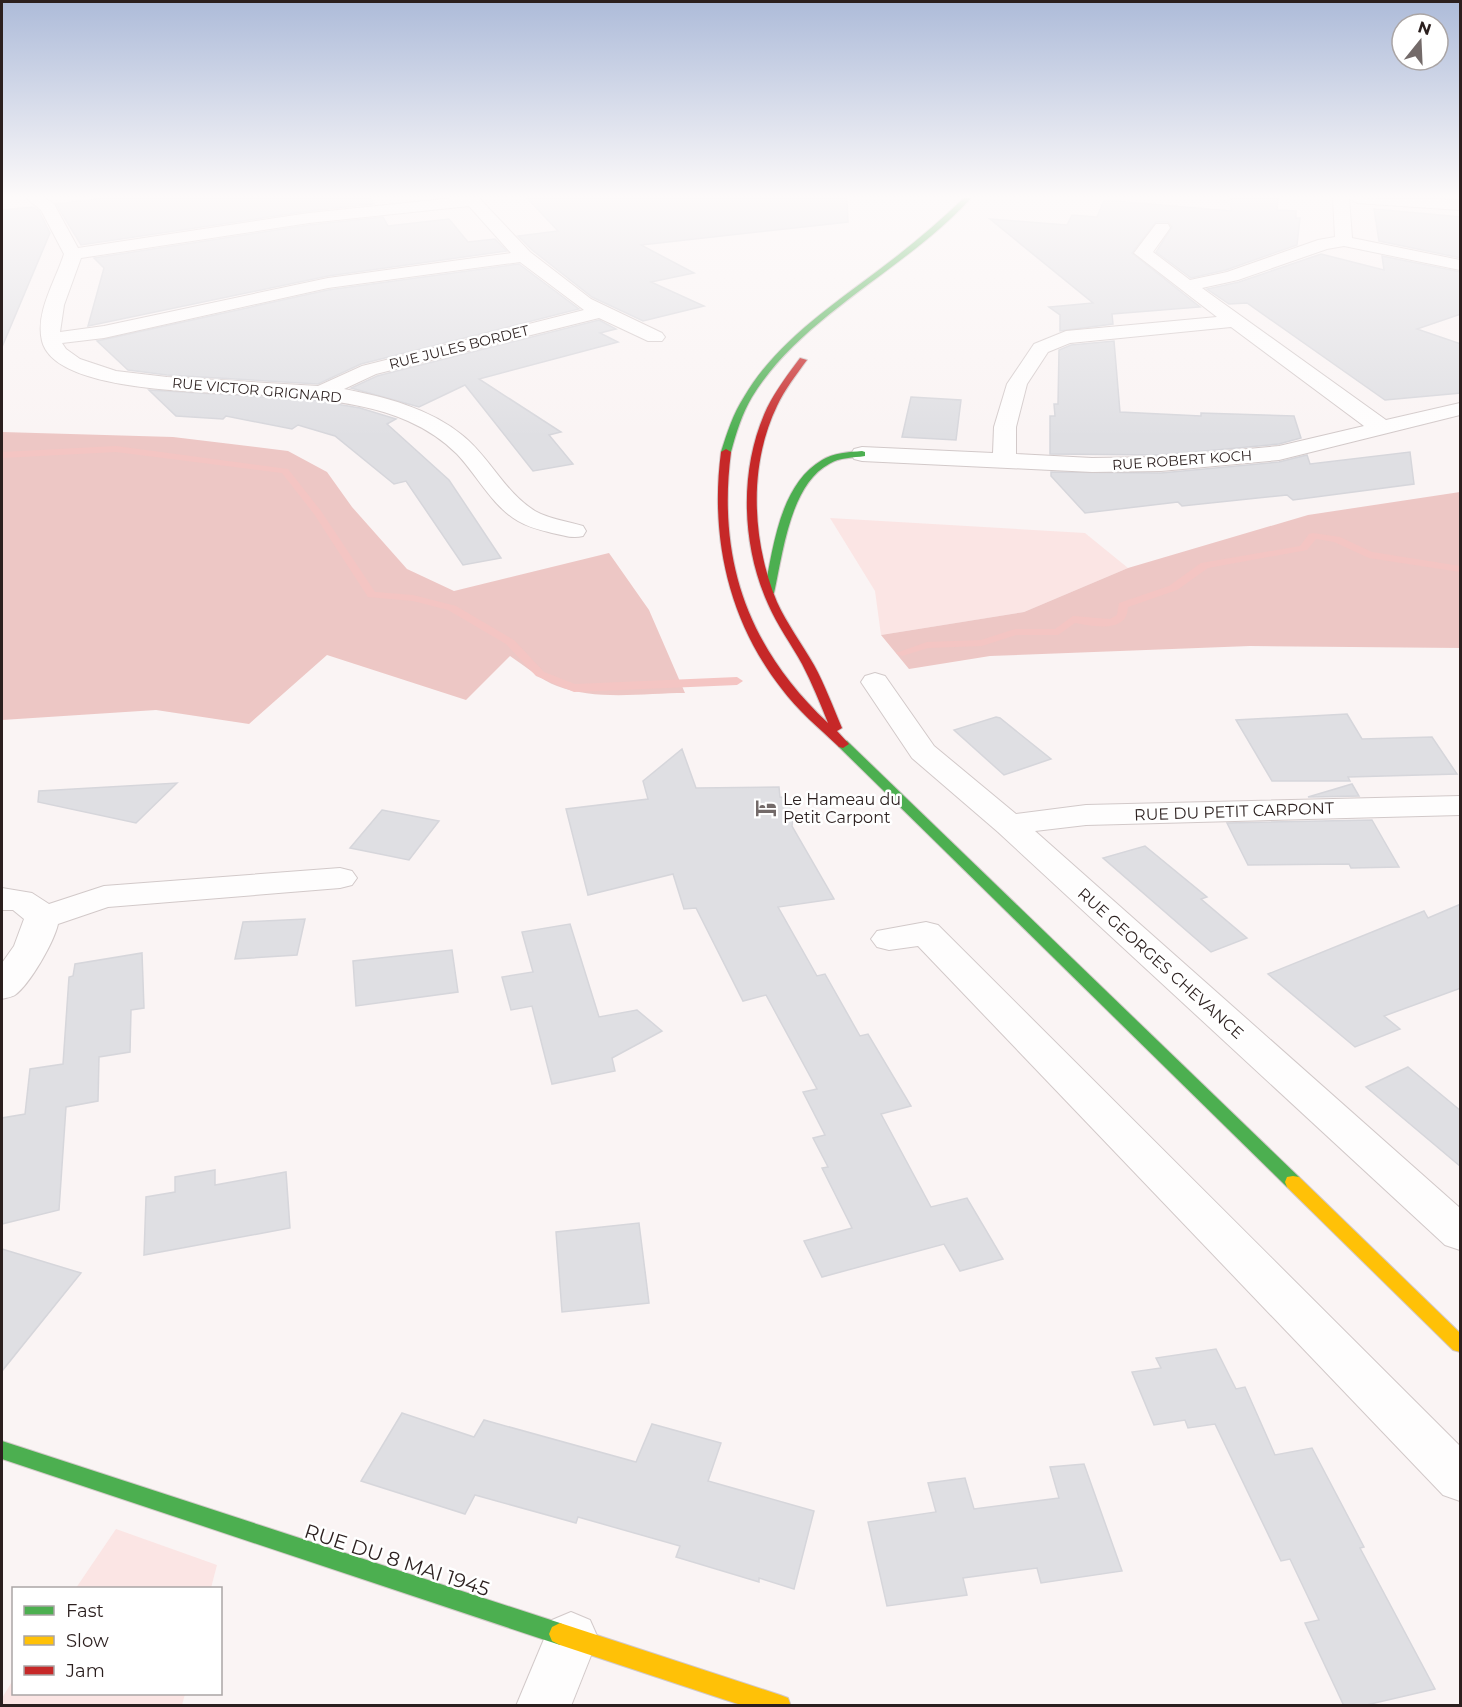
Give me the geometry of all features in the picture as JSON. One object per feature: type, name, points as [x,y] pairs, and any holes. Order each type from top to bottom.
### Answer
[{"type":"main road","points":[[870,278],[815,322],[772,364],[742,407],[732,430],[723,466],[721,503],[724,549],[736,596],[772,669],[785,686],[905,807],[1461,1344]]},
{"type":"main road","points":[[835,326],[891,278]]},
{"type":"main road","points":[[812,350],[786,381],[769,414],[752,471],[751,505],[756,549],[769,594],[814,676],[843,745]]},
{"type":"main road","points":[[769,594],[782,537],[800,485],[821,464],[841,456],[862,454]]},
{"type":"main road","name":"RUE DU 8 MAI 1945","points":[[2,1450],[780,1706]]},
{"type":"street","points":[[65,278],[49,321],[52,339],[104,332],[328,283],[367,278]]},
{"type":"street","points":[[552,278],[584,303],[655,337]]},
{"type":"street","points":[[1175,278],[1384,429]]},
{"type":"street","points":[[1186,286],[1224,278]]},
{"type":"street","name":"RUE JULES BORDET","points":[[319,393],[369,370],[603,311]]},
{"type":"street","points":[[1004,461],[1005,427],[1017,384],[1041,348],[1066,337],[1235,321]]},
{"type":"street","name":"RUE VICTOR GRIGNARD","points":[[52,339],[56,350],[70,363],[142,381],[319,393],[356,398],[401,411],[437,428],[463,447],[524,515],[574,531]]},
{"type":"street","name":"RUE ROBERT KOCH","points":[[862,454],[1092,465],[1161,464],[1279,453],[1461,409]]},
{"type":"street","name":"RUE GEORGES CHEVANCE","points":[[875,682],[923,752],[1009,825],[1461,1233]]},
{"type":"street","name":"RUE DU PETIT CARPONT","points":[[1009,825],[1086,815],[1461,805]]},
{"type":"street","points":[[42,918],[104,897],[340,878]]},
{"type":"street","points":[[2,899],[33,906],[42,918],[40,933],[2,987]]},
{"type":"street","points":[[889,939],[926,933],[1461,1479]]},
{"type":"street","points":[[543,1706],[571,1638]]},
{"type":"shaded area","points":[[2,432],[173,437],[288,451],[327,472],[352,507],[407,569],[454,591],[609,553],[649,610],[685,693],[604,695],[572,691],[545,680],[510,656],[466,700],[327,655],[249,724],[156,710],[2,720]]},
{"type":"shaded area","points":[[1460,492],[1460,648],[1250,646],[990,656],[909,669],[881,635],[1024,612],[1128,568],[1308,515]]},
{"type":"shaded area","points":[[830,518],[1085,533],[1128,568],[1024,612],[881,635],[875,591]]},
{"type":"shaded area","points":[[116,1529],[217,1565],[211,1587],[77,1587]]},
{"type":"shaded area","points":[[12,1682],[12,1695],[185,1695],[182,1705],[2,1705],[2,1698]]},
{"type":"building","points":[[2,278],[31,278],[2,347]]},
{"type":"building","points":[[101,278],[320,278],[88,326]]},
{"type":"building","points":[[419,278],[537,278],[579,309],[361,364],[318,384],[167,375],[128,370],[97,341],[328,290]]},
{"type":"building","points":[[567,278],[672,278],[651,282],[704,306],[643,321],[592,297]]},
{"type":"building","points":[[1062,278],[1163,278],[1200,307],[1112,314],[1113,324],[1060,331],[1060,315],[1049,307],[1093,303]]},
{"type":"building","points":[[1252,278],[1461,278],[1461,314],[1417,329],[1461,344],[1461,393],[1385,400],[1247,303],[1229,304],[1207,289]]},
{"type":"building","points":[[599,320],[616,329],[600,333],[618,342],[479,379],[561,432],[549,435],[573,464],[533,471],[465,385],[419,407],[351,388],[377,376]]},
{"type":"building","points":[[1114,341],[1120,412],[1201,416],[1201,413],[1294,416],[1301,438],[1279,444],[1161,455],[1050,454],[1050,416],[1055,416],[1054,404],[1058,404],[1059,350],[1071,345]]},
{"type":"building","points":[[149,390],[312,400],[360,408],[396,419],[387,424],[449,480],[501,558],[463,565],[406,481],[394,484],[335,436],[298,425],[292,429],[226,416],[223,419],[176,416]]},
{"type":"building","points":[[911,397],[961,400],[956,440],[902,437]]},
{"type":"building","points":[[1410,452],[1414,484],[1293,500],[1287,495],[1182,506],[1178,502],[1085,513],[1051,476],[1051,472],[1161,473],[1279,462],[1307,455],[1310,464]]},
{"type":"building","points":[[1347,714],[1362,739],[1432,737],[1457,774],[1348,777],[1350,781],[1272,781],[1236,720]]},
{"type":"building","points":[[996,717],[1051,759],[1004,775],[954,730]]},
{"type":"building","points":[[682,749],[696,788],[779,787],[780,797],[786,798],[793,818],[792,826],[834,899],[778,907],[817,976],[825,974],[860,1036],[868,1034],[911,1106],[881,1114],[931,1207],[967,1198],[1003,1259],[960,1271],[944,1244],[822,1277],[804,1241],[852,1228],[822,1168],[828,1167],[813,1138],[825,1135],[803,1092],[817,1089],[766,995],[743,1001],[696,908],[684,909],[673,874],[588,895],[566,809],[648,799],[643,781]]},
{"type":"building","points":[[177,783],[136,823],[38,802],[39,791]]},
{"type":"building","points":[[1352,784],[1359,796],[1308,797]]},
{"type":"building","points":[[382,810],[439,821],[409,860],[350,848]]},
{"type":"building","points":[[1372,820],[1399,867],[1351,868],[1349,864],[1248,865],[1227,823]]},
{"type":"building","points":[[1145,846],[1207,897],[1201,899],[1247,938],[1211,952],[1103,858]]},
{"type":"building","points":[[1461,904],[1461,988],[1384,1016],[1400,1029],[1355,1047],[1268,974],[1424,911],[1428,918]]},
{"type":"building","points":[[305,919],[297,955],[235,959],[243,922]]},
{"type":"building","points":[[570,924],[599,1017],[637,1010],[662,1031],[612,1058],[615,1071],[552,1084],[532,1006],[511,1010],[502,977],[533,972],[522,932]]},
{"type":"building","points":[[452,950],[458,992],[356,1006],[353,961]]},
{"type":"building","points":[[142,953],[144,1008],[131,1010],[130,1052],[99,1057],[98,1101],[66,1107],[59,1210],[2,1224],[2,1118],[25,1114],[30,1069],[63,1064],[69,977],[73,976],[75,964]]},
{"type":"building","points":[[1408,1067],[1461,1111],[1461,1167],[1366,1087]]},
{"type":"building","points":[[215,1170],[215,1185],[286,1172],[290,1228],[144,1255],[146,1197],[175,1192],[175,1177]]},
{"type":"building","points":[[639,1223],[649,1303],[562,1312],[556,1232]]},
{"type":"building","points":[[2,1249],[81,1273],[2,1371]]},
{"type":"building","points":[[1216,1349],[1236,1389],[1245,1387],[1275,1455],[1312,1448],[1364,1547],[1360,1548],[1435,1689],[1362,1706],[1344,1706],[1305,1623],[1319,1620],[1290,1559],[1281,1561],[1215,1424],[1188,1428],[1185,1420],[1154,1425],[1132,1372],[1161,1368],[1156,1358]]},
{"type":"building","points":[[402,1413],[474,1437],[484,1420],[636,1462],[652,1424],[721,1443],[708,1481],[814,1511],[794,1589],[759,1578],[759,1582],[676,1557],[680,1546],[578,1517],[576,1523],[475,1495],[465,1514],[361,1481]]},
{"type":"building","points":[[1084,1464],[1122,1571],[1041,1583],[1037,1568],[963,1578],[967,1595],[887,1606],[868,1522],[936,1512],[928,1483],[965,1478],[974,1509],[1059,1498],[1050,1467]]},
{"type":"waterway","points":[[2,455],[116,449],[285,471],[318,513],[372,595],[413,598],[452,608],[510,642],[540,674],[574,688],[737,681]]},
{"type":"waterway","points":[[902,653],[927,645],[982,643],[1015,632],[1058,632],[1073,619],[1099,623],[1113,622],[1119,620],[1122,615],[1123,605],[1173,588],[1205,565],[1303,548],[1313,536],[1336,539],[1369,555],[1460,569]]},
{"type":"traffic: fast","points":[[726,452],[735,423],[748,397],[765,373],[807,330],[874,278]]},
{"type":"traffic: fast","points":[[769,593],[785,522],[800,488],[810,475],[826,461],[841,456],[862,454]]},
{"type":"traffic: fast","points":[[843,744],[1293,1182]]},
{"type":"traffic: fast","points":[[2,1450],[560,1634]]},
{"type":"traffic: slow","points":[[1293,1182],[1460,1344]]},
{"type":"traffic: slow","points":[[560,1634],[780,1706]]},
{"type":"traffic: jam","points":[[803,360],[776,400],[761,437],[753,484],[754,532],[758,556],[772,602],[808,665],[836,728]]},
{"type":"traffic: jam","points":[[726,452],[722,482],[722,512],[725,544],[740,605],[767,661],[785,686],[843,744]]},
{"type":"place","name":"Le Hameau du Petit Carpont","points":[[766,808]]}]
